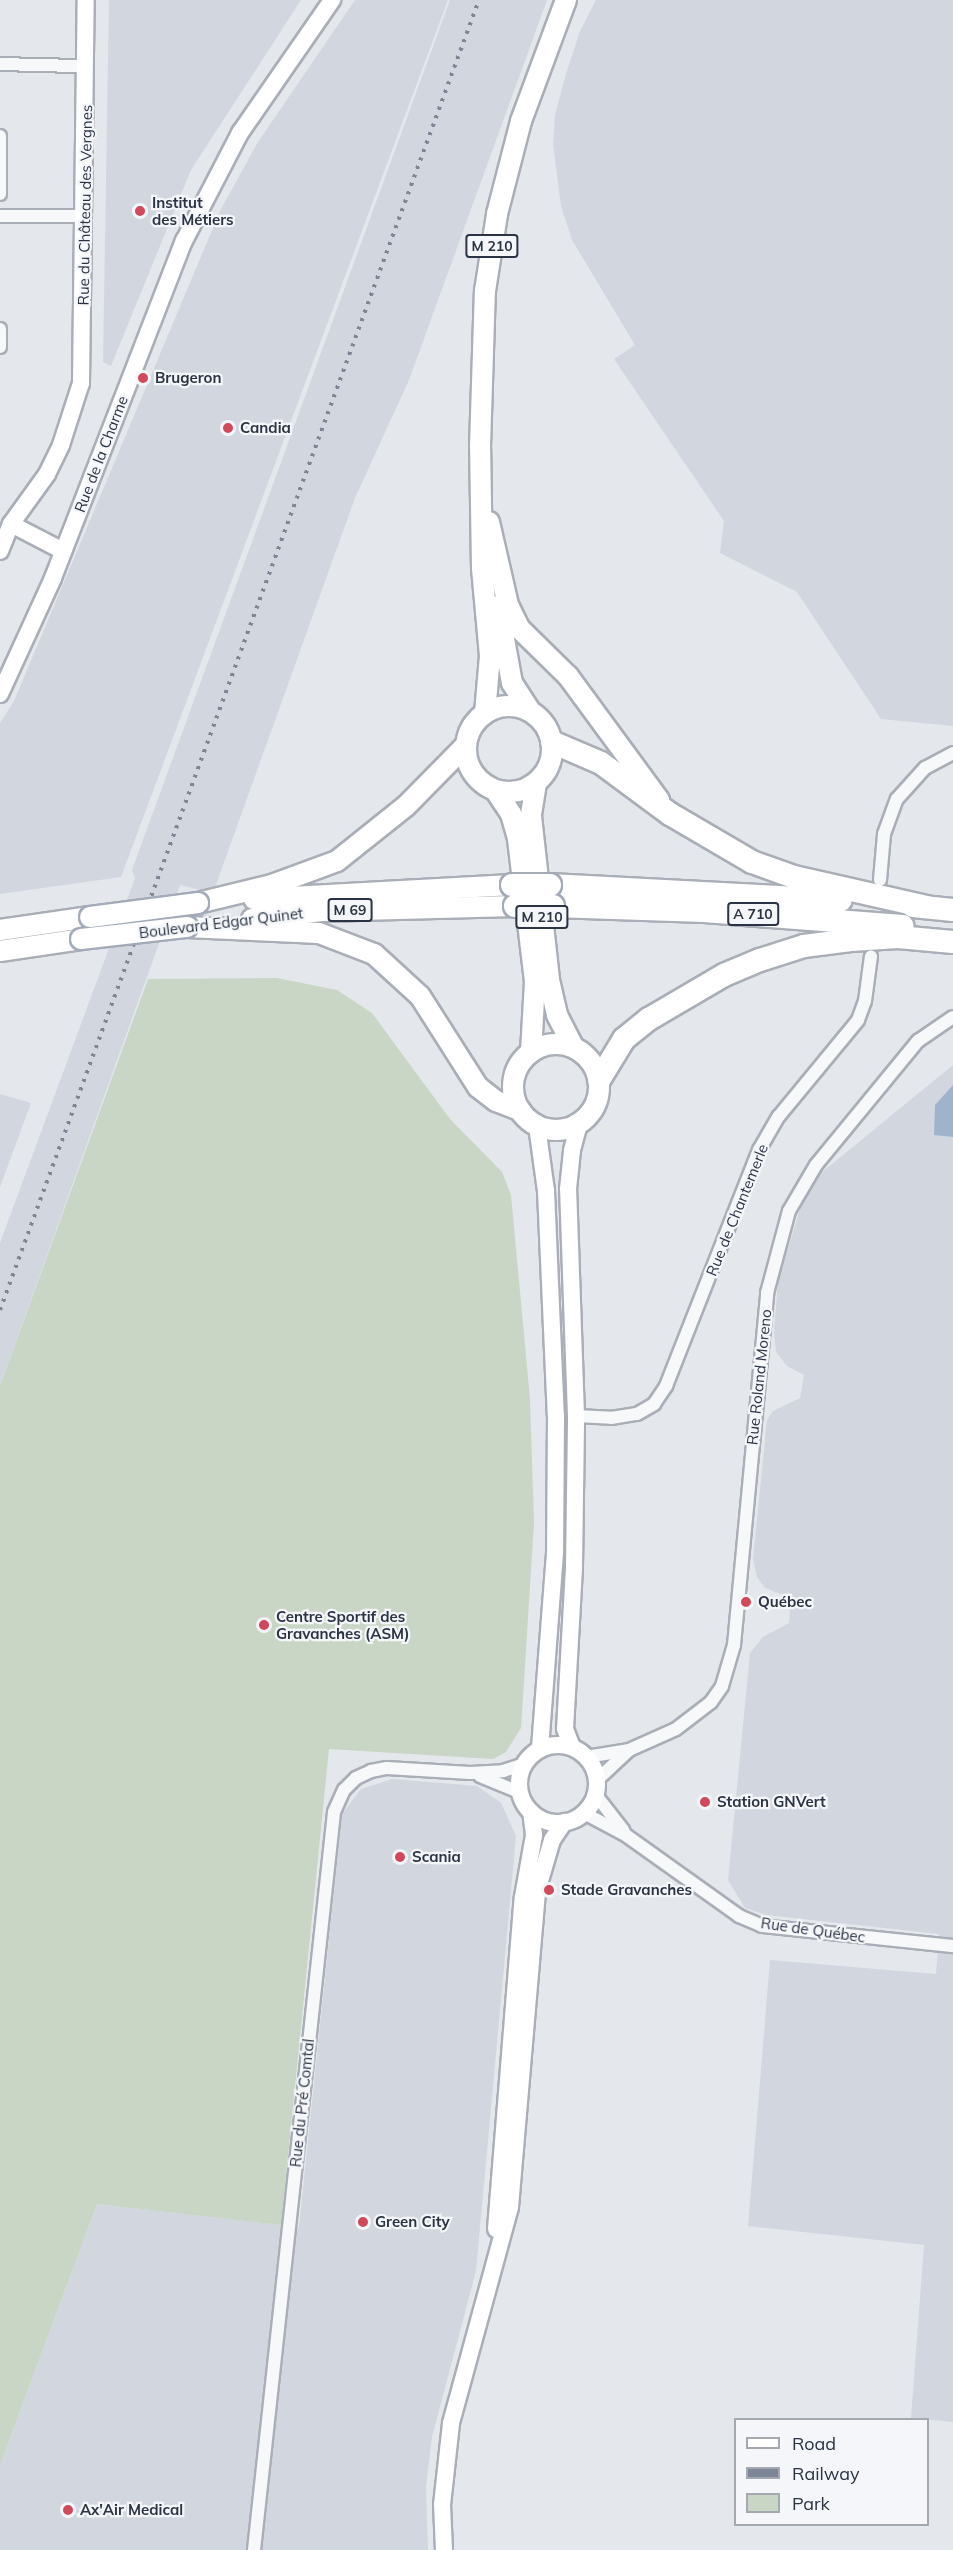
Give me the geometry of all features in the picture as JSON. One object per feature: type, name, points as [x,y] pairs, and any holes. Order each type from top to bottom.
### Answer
[{"type":"highway","points":[[552,742],[609,768],[670,814],[752,862],[794,877],[927,907]]},
{"type":"highway","name":"A 710","points":[[513,896],[751,893],[953,910]]},
{"type":"highway","name":"A 710","points":[[551,896],[704,911],[953,930]]},
{"type":"highway","points":[[599,1080],[624,1039],[649,1019],[724,975],[760,960],[804,945],[851,940],[898,937],[953,942]]},
{"type":"main road","name":"Rue du Château des Vergnes","points":[[76,0],[80,216]]},
{"type":"main road","name":"Rue du Château des Vergnes","points":[[0,550],[5,529],[47,474],[74,410],[86,0]]},
{"type":"main road","name":"Rue de la Charme","points":[[2,690],[63,551],[184,241],[240,133],[332,0]]},
{"type":"main road","name":"M 210","points":[[485,713],[490,657],[482,568],[480,365],[485,291],[498,214],[521,121],[566,0]]},
{"type":"main road","points":[[483,502],[508,605],[519,628],[568,676],[620,752],[670,814]]},
{"type":"main road","name":"M 210","points":[[483,502],[510,673],[530,711]]},
{"type":"main road","points":[[5,529],[63,551]]},
{"type":"main road","points":[[198,903],[272,885],[337,861],[405,806],[466,745],[472,727],[485,713],[507,706],[530,711],[548,730],[552,742],[550,764],[536,783],[517,791],[495,790],[473,772],[466,745]]},
{"type":"main road","name":"M 210","points":[[536,783],[531,816],[549,980],[557,1015],[573,1047]]},
{"type":"main road","name":"M 210","points":[[495,790],[511,814],[518,839],[536,981],[531,1052]]},
{"type":"main road","name":"M 69","points":[[198,903],[513,896]]},
{"type":"main road","name":"Boulevard Edgar Quinet","points":[[0,951],[81,939],[322,912],[513,896]]},
{"type":"main road","name":"Boulevard Edgar Quinet","points":[[0,930],[198,903]]},
{"type":"main road","points":[[187,927],[320,933],[374,954],[401,975],[420,996],[478,1088],[496,1101],[520,1110],[537,1126],[566,1129],[579,1124]]},
{"type":"main road","points":[[520,1110],[513,1085],[522,1061],[531,1052],[544,1046],[573,1047],[585,1055],[599,1080],[595,1105],[579,1124],[572,1150],[568,1189],[576,1416],[574,1567],[565,1729],[572,1747]]},
{"type":"main road","points":[[537,1126],[546,1191],[556,1416],[555,1553],[540,1749]]},
{"type":"main road","points":[[493,2278],[523,1898],[534,1835],[531,1812],[519,1791],[524,1764],[540,1749],[561,1745],[572,1747],[586,1757],[596,1787],[584,1812],[564,1822],[552,1822],[531,1812]]},
{"type":"main road","points":[[444,2550],[442,2505],[451,2423],[493,2278],[510,2207],[537,1891],[552,1840],[564,1822]]},
{"type":"street","points":[[0,64],[76,66]]},
{"type":"street","points":[[0,136],[0,194]]},
{"type":"street","points":[[0,216],[80,216]]},
{"type":"street","points":[[0,328],[0,347]]},
{"type":"street","points":[[880,880],[884,834],[897,799],[925,768],[953,753]]},
{"type":"street","name":"Rue de Chantemerle","points":[[576,1416],[611,1418],[637,1414],[654,1404],[666,1386],[759,1150],[779,1116],[858,1020],[865,1001],[871,956]]},
{"type":"street","name":"Rue Roland Moreno","points":[[629,1750],[693,1719],[711,1702],[729,1668],[767,1293],[775,1254],[795,1196],[816,1165],[918,1041],[953,1017]]},
{"type":"street","points":[[586,1757],[629,1750]]},
{"type":"street","points":[[596,1787],[629,1750]]},
{"type":"street","name":"Rue du Pré Comtal","points":[[254,2550],[334,1812],[344,1790],[356,1778],[371,1771],[407,1768],[470,1773],[503,1772],[524,1764]]},
{"type":"street","name":"Rue du Pré Comtal","points":[[470,1773],[519,1791]]},
{"type":"street","name":"Rue de Québec","points":[[596,1787],[627,1836]]},
{"type":"street","name":"Rue de Québec","points":[[584,1812],[627,1836],[739,1916],[762,1926],[953,1946]]},
{"type":"shaded area","name":"Institut des Métiers","points":[[109,0],[301,0],[191,170],[111,366],[103,362]]},
{"type":"shaded area","points":[[355,0],[448,0],[121,877],[0,894],[0,723],[14,701],[221,209],[258,142]]},
{"type":"shaded area","points":[[450,0],[547,0],[409,380],[355,498],[213,893],[180,885],[0,1386],[0,1243],[135,878],[132,870]]},
{"type":"shaded area","points":[[596,0],[953,0],[953,726],[881,719],[797,592],[720,553],[724,521],[614,359],[635,345],[572,240],[561,206],[553,144],[555,115],[566,74],[580,31]]},
{"type":"shaded area","points":[[953,1065],[953,2422],[911,2418],[924,2245],[748,2226],[770,1960],[936,1974],[939,1934],[766,1915],[745,1908],[728,1880],[750,1653],[763,1637],[789,1623],[791,1598],[765,1588],[757,1577],[753,1559],[767,1420],[773,1411],[800,1398],[804,1375],[787,1366],[776,1352],[774,1332],[778,1282],[801,1206],[821,1173]]},
{"type":"shaded area","points":[[0,1094],[31,1103],[0,1187]]},
{"type":"shaded area","points":[[392,1779],[477,1786],[501,1803],[516,1836],[476,2271],[432,2437],[426,2487],[428,2550],[0,2550],[0,2465],[97,2204],[299,2227],[342,1814],[361,1789]]},
{"type":"green space","name":"Centre Sportif des Gravanches (ASM)","points":[[277,978],[337,990],[372,1013],[450,1119],[502,1172],[511,1195],[530,1399],[534,1523],[521,1728],[506,1752],[493,1759],[329,1749],[281,2225],[97,2204],[0,2465],[0,1386],[148,979]]},
{"type":"water","points":[[953,1085],[953,1137],[934,1135],[935,1105]]},
{"type":"railway","points":[[0,1310],[479,0]]},
{"type":"place","name":"Institut des Métiers","points":[[140,211]]},
{"type":"place","name":"Brugeron","points":[[143,378]]},
{"type":"place","name":"Candia","points":[[228,428]]},
{"type":"place","name":"Québec","points":[[746,1602]]},
{"type":"place","name":"Centre Sportif des Gravanches (ASM)","points":[[264,1625]]},
{"type":"place","name":"Station GNVert","points":[[705,1802]]},
{"type":"place","name":"Scania","points":[[400,1857]]},
{"type":"place","name":"Stade Gravanches","points":[[549,1890]]},
{"type":"place","name":"Green City","points":[[363,2222]]},
{"type":"place","name":"Ax'Air Medical","points":[[68,2510]]}]
